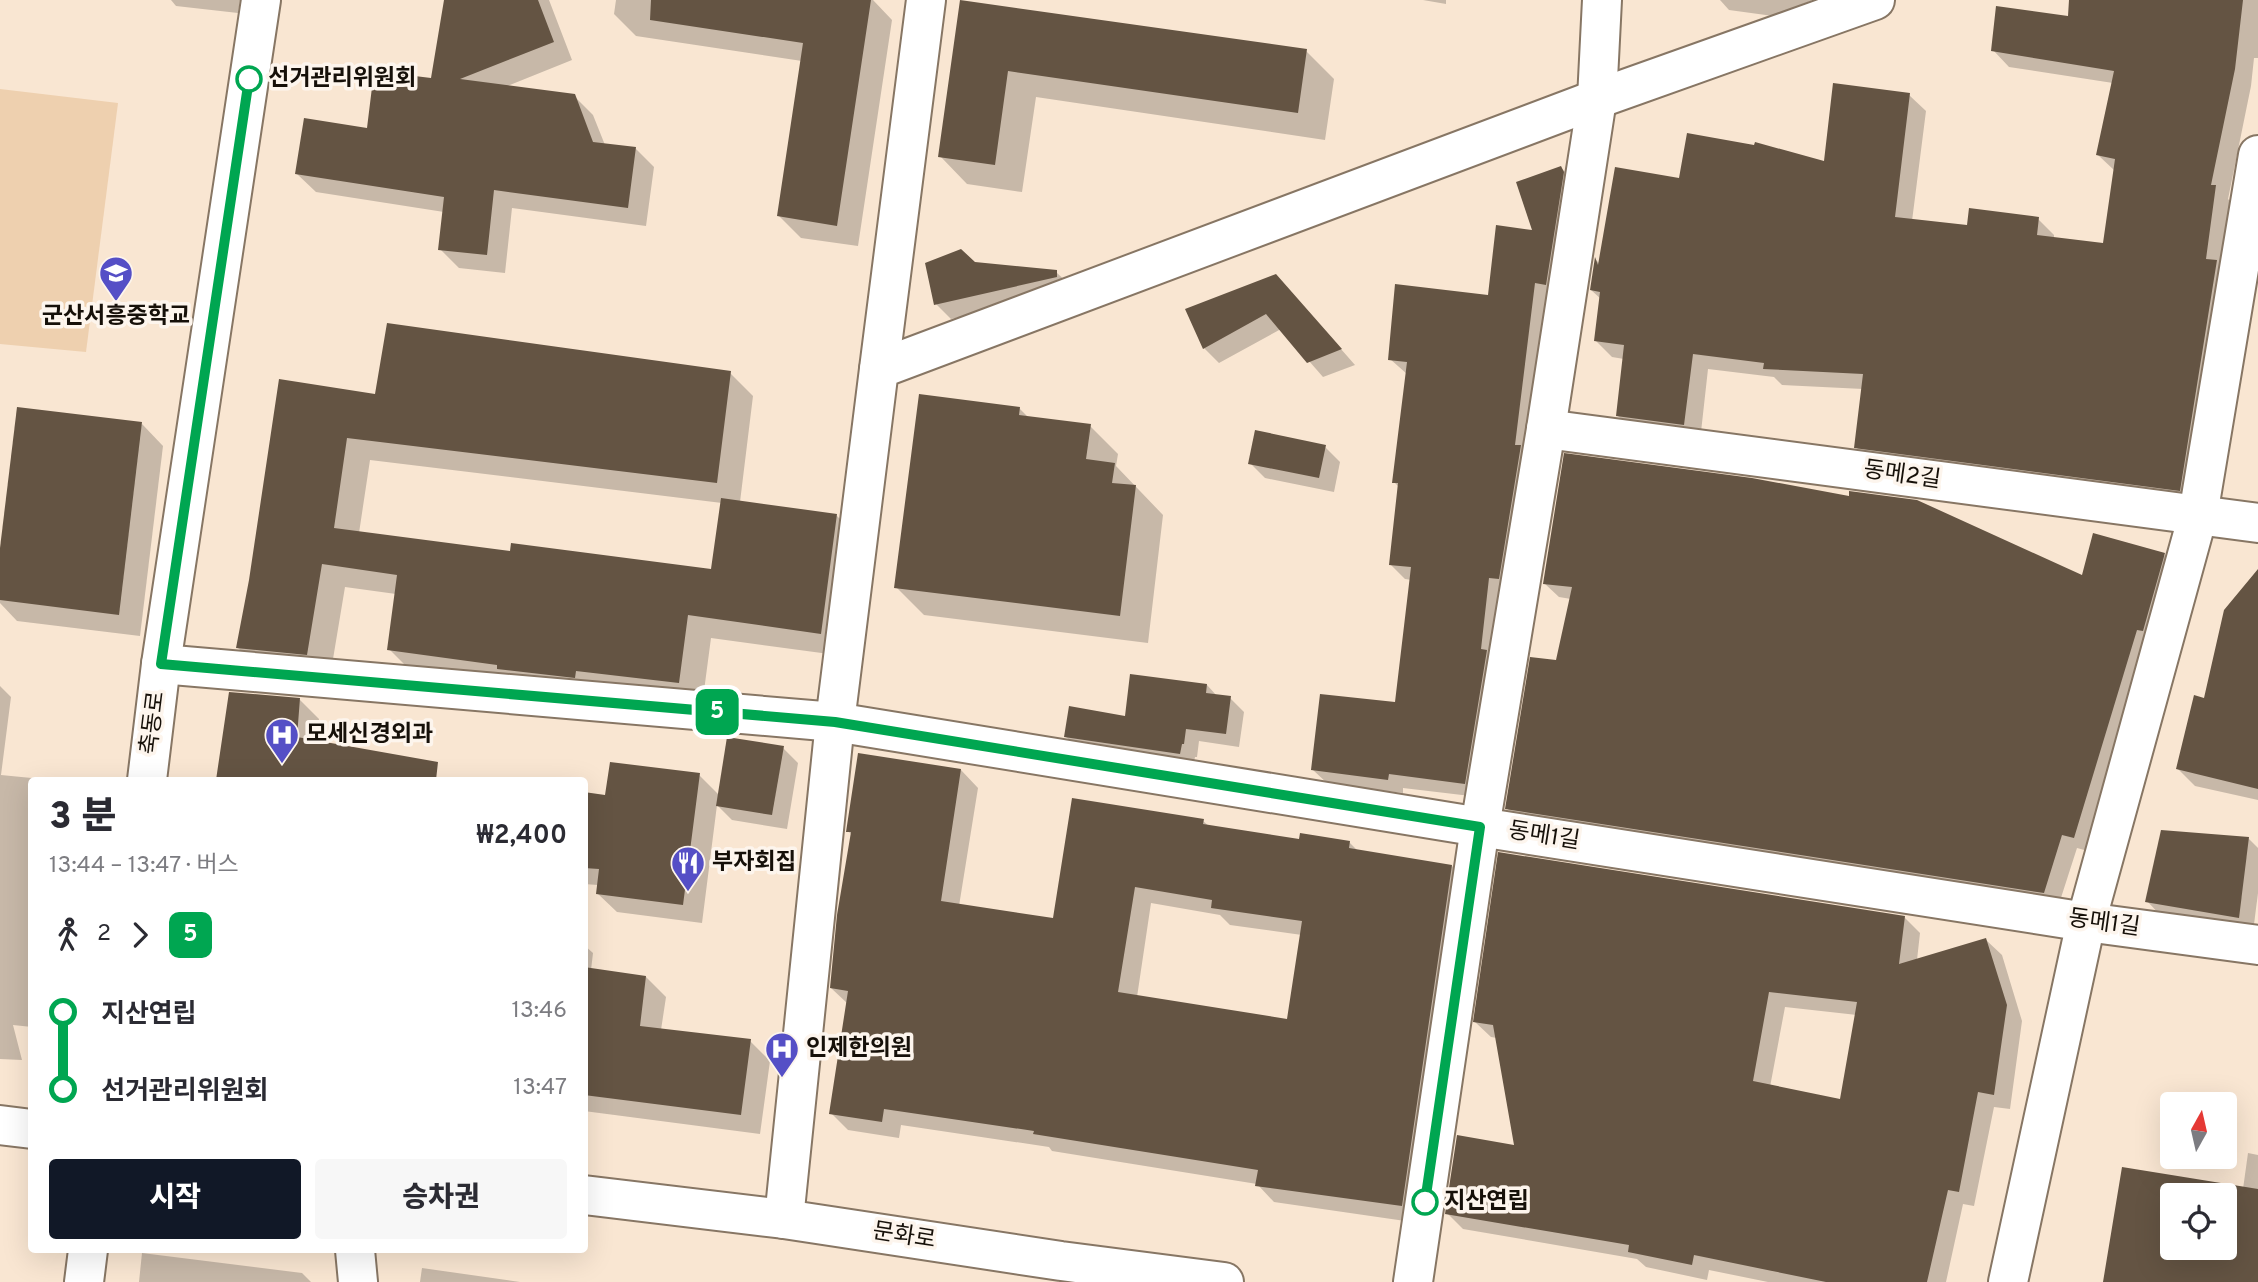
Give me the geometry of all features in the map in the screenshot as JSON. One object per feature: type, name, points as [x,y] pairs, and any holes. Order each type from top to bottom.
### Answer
[{"type":"street","name":"축동로","points":[[147,777],[161,664],[261,0]]},
{"type":"street","points":[[784,1219],[835,722],[926,0]]},
{"type":"street","points":[[1413,1282],[1480,827],[1597,99],[1602,0]]},
{"type":"street","points":[[878,369],[1597,99],[1875,0]]},
{"type":"street","points":[[2008,1282],[2086,922],[2198,516],[2258,155]]},
{"type":"street","name":"동메2길","points":[[1546,429],[2258,523]]},
{"type":"street","name":"동메1길","points":[[161,664],[835,722],[2086,922],[2258,945]]},
{"type":"street","points":[[0,1125],[28,1128]]},
{"type":"street","name":"문화로","points":[[588,1195],[784,1219],[1059,1272],[1224,1282]]},
{"type":"street","points":[[84,1282],[88,1253]]},
{"type":"street","points":[[355,1253],[358,1282]]},
{"type":"shaded area","points":[[0,89],[118,103],[86,352],[0,344]]},
{"type":"building","points":[[444,0],[538,0],[554,42],[460,79],[575,94],[593,142],[636,147],[628,208],[494,190],[487,255],[438,250],[444,197],[295,174],[304,118],[367,128],[374,71],[431,78]]},
{"type":"building","points":[[651,0],[871,0],[837,226],[777,216],[803,43],[650,20]]},
{"type":"building","points":[[960,0],[1307,49],[1298,113],[1008,71],[995,165],[938,157]]},
{"type":"building","points":[[2069,0],[2243,0],[2235,69],[2211,185],[2216,185],[2206,259],[2217,260],[2180,491],[1854,448],[1863,374],[1763,369],[1764,363],[1693,354],[1684,425],[1616,416],[1624,345],[1594,341],[1600,292],[1590,290],[1595,257],[1598,265],[1615,167],[1679,178],[1687,133],[1754,145],[1755,142],[1824,161],[1833,83],[1910,93],[1895,217],[1967,225],[1969,208],[2039,217],[2037,235],[2103,243],[2115,159],[2096,155],[2114,71],[1991,51],[1996,6],[2068,16]]},
{"type":"building","points":[[1561,166],[1564,172],[1546,285],[1535,283],[1515,445],[1521,445],[1499,579],[1489,578],[1481,649],[1487,650],[1465,784],[1389,774],[1388,780],[1311,770],[1320,694],[1395,702],[1411,567],[1389,565],[1398,483],[1392,483],[1407,362],[1388,360],[1395,284],[1488,295],[1496,225],[1532,230],[1516,182]]},
{"type":"building","points":[[961,249],[975,262],[1057,270],[1057,277],[934,305],[925,263]]},
{"type":"building","points":[[1276,274],[1342,349],[1307,363],[1266,314],[1203,349],[1185,309]]},
{"type":"building","points":[[387,323],[731,371],[717,483],[347,438],[334,528],[510,551],[511,543],[711,569],[721,498],[837,514],[821,634],[688,615],[679,683],[576,671],[575,678],[497,669],[497,665],[387,650],[397,575],[322,564],[307,655],[236,648],[249,580],[279,379],[375,394]]},
{"type":"building","points":[[919,394],[1020,407],[1019,415],[1091,424],[1086,459],[1115,463],[1112,483],[1136,485],[1120,616],[894,588]]},
{"type":"building","points":[[17,407],[142,422],[119,615],[0,600],[0,548]]},
{"type":"building","points":[[1255,430],[1326,445],[1319,478],[1248,464]]},
{"type":"building","points":[[1564,453],[1752,478],[1849,496],[1849,491],[1917,500],[2082,575],[2093,533],[2165,553],[2143,631],[2137,630],[2074,838],[2062,835],[2044,893],[1505,809],[1530,657],[1556,660],[1572,587],[1543,584]]},
{"type":"building","points":[[2258,569],[2258,789],[2176,769],[2194,695],[2204,698],[2224,610]]},
{"type":"building","points":[[1130,674],[1207,684],[1206,693],[1231,696],[1226,734],[1186,729],[1180,754],[1064,737],[1069,706],[1125,716]]},
{"type":"building","points":[[229,692],[300,698],[297,737],[438,762],[436,777],[216,777]]},
{"type":"building","points":[[727,737],[784,746],[772,815],[716,806]]},
{"type":"building","points":[[858,753],[961,769],[941,901],[1053,918],[1072,798],[1204,819],[1203,824],[1299,839],[1300,833],[1350,841],[1349,848],[1452,865],[1402,1206],[1255,1186],[1258,1170],[1033,1134],[1034,1131],[884,1109],[882,1122],[829,1114],[848,991],[830,988],[837,915],[851,832],[846,832]],"holes":[[[1135,887],[1212,900],[1211,908],[1302,921],[1287,1019],[1118,992]]]},
{"type":"building","points":[[610,762],[700,773],[683,905],[596,894],[599,869],[588,868],[588,793],[605,795]]},
{"type":"building","points":[[2161,830],[2249,837],[2239,918],[2145,902]]},
{"type":"building","points":[[1498,852],[1905,916],[1899,964],[1986,938],[2007,1005],[1994,1095],[1978,1092],[1959,1192],[1948,1190],[1927,1282],[1826,1282],[1694,1255],[1692,1265],[1628,1252],[1629,1245],[1445,1214],[1457,1135],[1514,1145],[1493,1025],[1473,1022]],"holes":[[[1769,992],[1857,1002],[1840,1099],[1753,1081]]]},
{"type":"building","points":[[588,968],[646,976],[640,1026],[751,1039],[741,1115],[588,1096]]},
{"type":"building","points":[[2122,1167],[2221,1183],[2160,1183],[2160,1260],[2237,1260],[2237,1186],[2258,1189],[2258,1282],[2103,1282]]},
{"type":"bus line","name":"5","points":[[249,79],[161,664],[835,722],[1480,827],[1425,1202]]},
{"type":"place","name":"선거관리위원회","points":[[249,79]]},
{"type":"place","name":"군산서흥중학교","points":[[116,303]]},
{"type":"place","name":"모세신경외과","points":[[282,765]]},
{"type":"place","name":"부자회집","points":[[688,893]]},
{"type":"place","name":"인제한의원","points":[[782,1079]]},
{"type":"place","name":"지산연립","points":[[1425,1202]]}]
